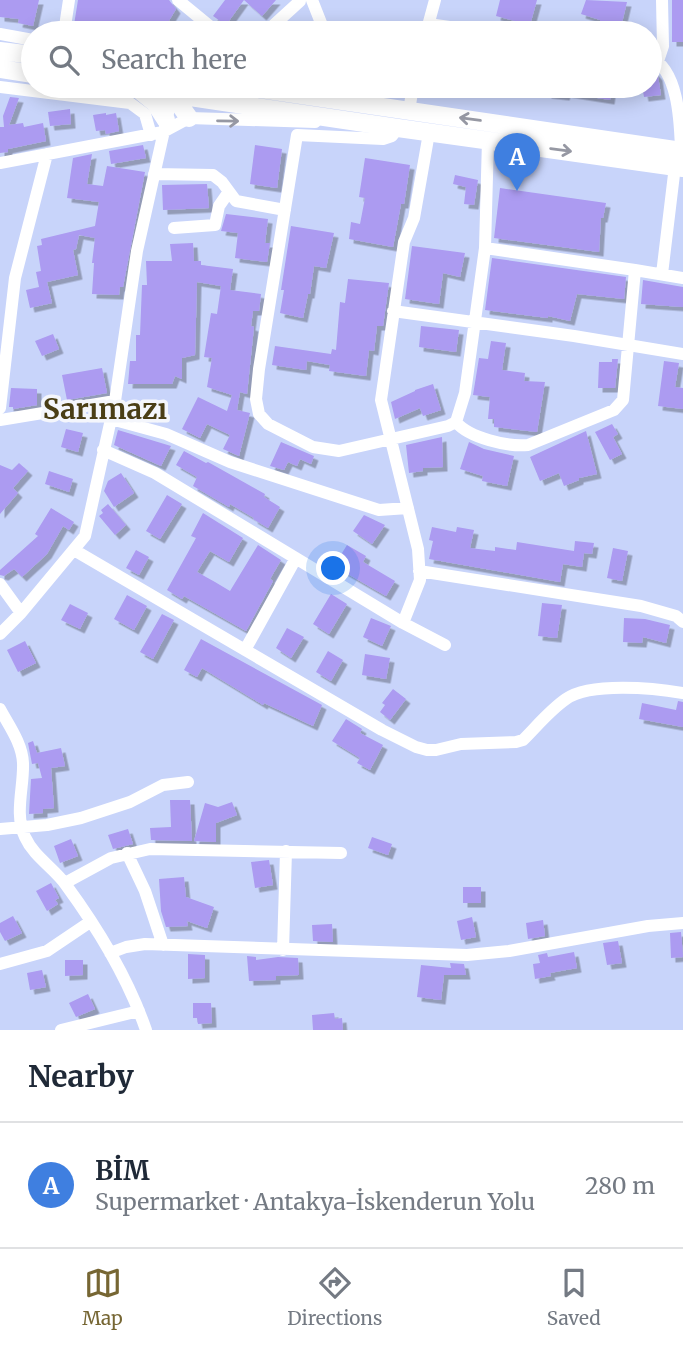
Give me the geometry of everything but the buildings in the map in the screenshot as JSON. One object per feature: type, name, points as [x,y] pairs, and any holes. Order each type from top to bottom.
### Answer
[{"type":"highway","points":[[0,51],[21,54]]},
{"type":"highway","points":[[0,69],[21,72]]},
{"type":"highway","points":[[149,98],[155,103],[160,129]]},
{"type":"highway","points":[[178,98],[189,118]]},
{"type":"highway","points":[[238,98],[351,112],[409,111],[680,159]]},
{"type":"highway","points":[[291,98],[351,112],[398,128],[429,133],[680,159]]},
{"type":"street","points":[[66,21],[69,0]]},
{"type":"street","points":[[178,0],[203,21]]},
{"type":"street","points":[[429,21],[435,0]]},
{"type":"street","points":[[662,0],[662,47]]},
{"type":"street","points":[[280,21],[306,1],[318,21]]},
{"type":"street","points":[[0,34],[21,38]]},
{"type":"street","points":[[662,66],[676,98],[680,123],[680,159],[662,274]]},
{"type":"street","points":[[0,86],[21,89]]},
{"type":"street","points":[[92,98],[130,103],[160,129]]},
{"type":"street","points":[[0,634],[21,613],[85,536],[111,419],[137,251],[154,174],[160,129],[170,98]]},
{"type":"street","points":[[0,163],[160,129],[189,118],[282,122],[351,112],[348,98]]},
{"type":"street","points":[[409,111],[411,98]]},
{"type":"street","points":[[398,128],[392,136],[383,139],[297,135],[256,399],[259,414],[268,424],[313,447],[339,451],[456,422]]},
{"type":"street","points":[[403,623],[420,580],[418,549],[381,400],[404,242],[414,218],[429,133]]},
{"type":"street","points":[[456,422],[464,393],[485,248],[488,140]]},
{"type":"street","points":[[0,408],[15,278],[47,154]]},
{"type":"street","points":[[154,174],[213,175],[222,182],[228,193],[241,203],[285,210]]},
{"type":"street","points":[[174,228],[215,225],[219,206],[228,193]]},
{"type":"street","points":[[485,248],[683,278]]},
{"type":"street","points":[[456,422],[473,435],[520,446],[614,410],[623,400],[635,270]]},
{"type":"street","points":[[393,311],[683,354]]},
{"type":"street","points":[[0,420],[114,401]]},
{"type":"street","points":[[111,419],[166,434],[230,462],[379,510],[408,508]]},
{"type":"street","points":[[103,450],[155,473],[403,623],[445,645]]},
{"type":"street","points":[[74,550],[382,730],[427,750],[461,744],[523,740],[568,697],[585,691],[624,688],[661,689],[683,693]]},
{"type":"street","points":[[245,650],[296,558]]},
{"type":"street","points":[[419,571],[641,606],[676,616],[683,622]]},
{"type":"street","points":[[0,584],[21,613]]},
{"type":"street","points":[[0,709],[21,751],[22,828],[33,850],[65,883],[110,953],[133,992],[146,1030]]},
{"type":"street","points":[[0,830],[81,818],[130,802],[163,785],[188,782]]},
{"type":"street","points":[[65,883],[97,864],[128,853],[150,849],[341,853]]},
{"type":"street","points":[[283,950],[286,851]]},
{"type":"street","points":[[128,853],[145,891],[163,945]]},
{"type":"street","points":[[0,964],[47,951],[90,922]]},
{"type":"street","points":[[110,953],[135,945],[163,945],[489,954],[648,926],[683,923]]},
{"type":"street","points":[[61,1030],[139,1011]]},
{"type":"place","name":"BİM","points":[[517,191]]},
{"type":"district","name":"Sarımazı","points":[[105,409]]}]
